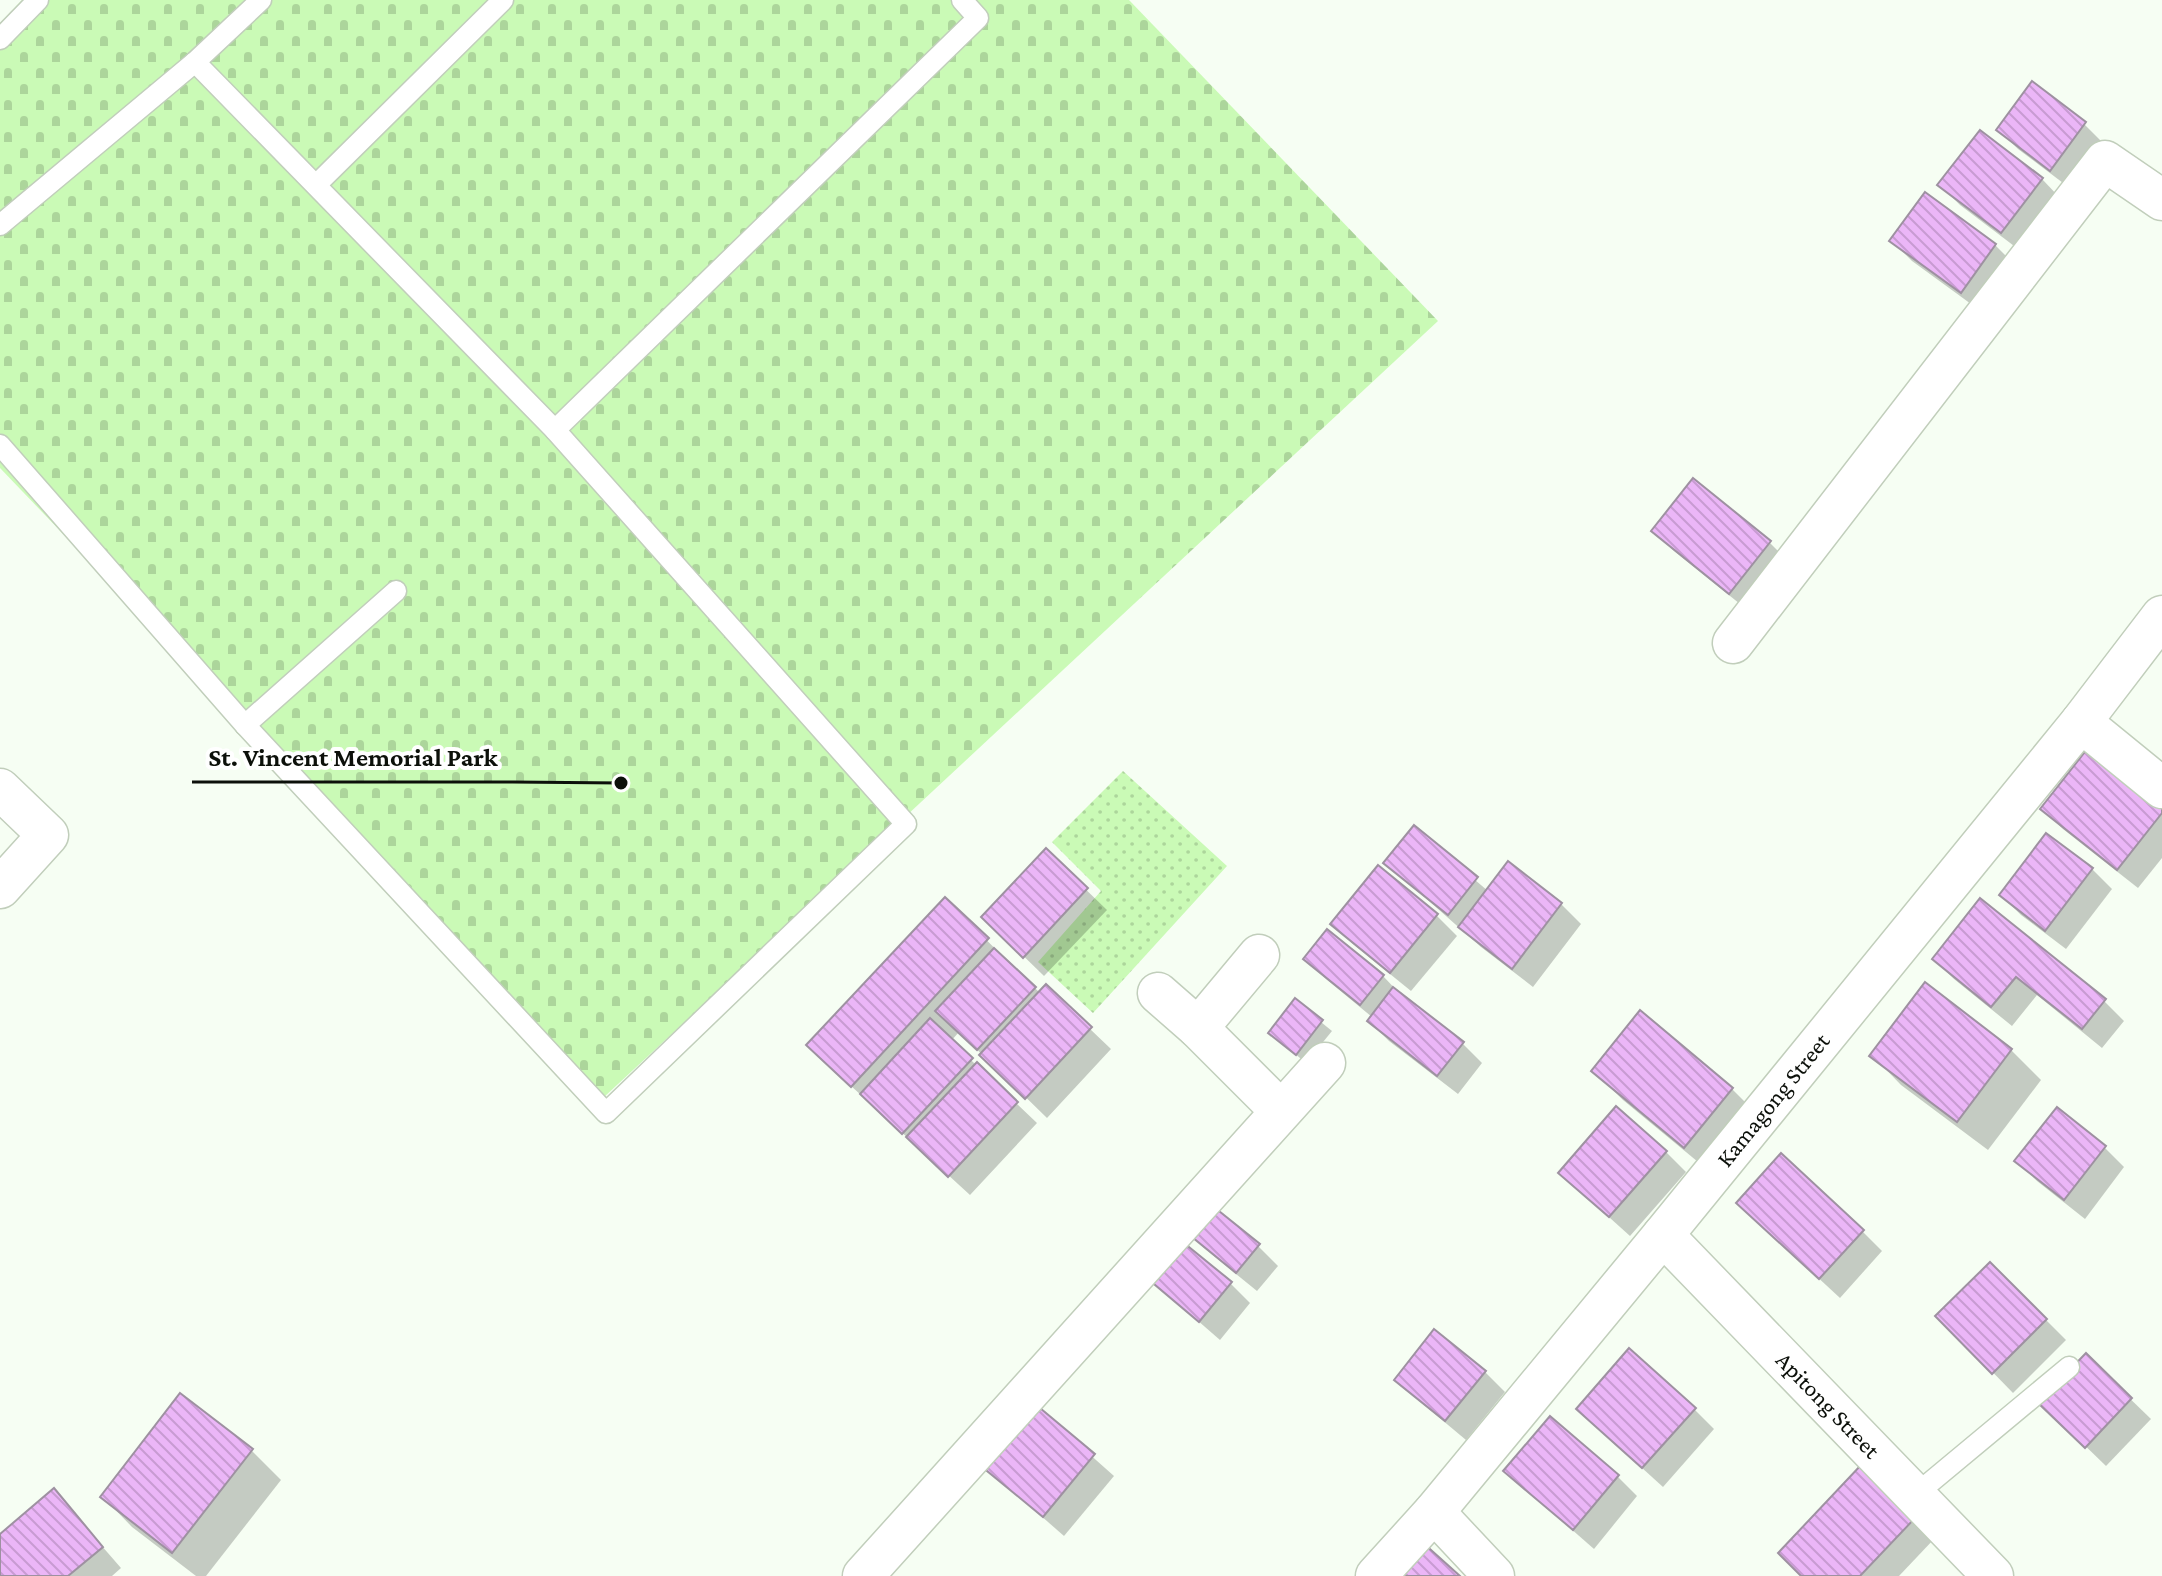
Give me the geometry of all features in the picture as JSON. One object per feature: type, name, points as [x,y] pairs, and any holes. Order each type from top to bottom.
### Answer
[{"type":"street","points":[[1733,643],[2105,161],[2162,200]]},
{"type":"street","name":"Kamagong Street","points":[[1376,1576],[1434,1512],[1663,1235],[2081,722],[2162,616]]},
{"type":"street","points":[[2081,722],[2162,788]]},
{"type":"street","points":[[0,789],[48,835],[0,888]]},
{"type":"street","points":[[1198,1028],[1259,955]]},
{"type":"street","points":[[1158,993],[1198,1028],[1280,1110]]},
{"type":"street","points":[[863,1576],[1325,1063]]},
{"type":"street","name":"Apitong Street","points":[[1663,1235],[1993,1576]]},
{"type":"street","points":[[1434,1512],[1494,1576]]},
{"type":"lane","points":[[0,39],[38,0]]},
{"type":"lane","points":[[0,225],[195,62],[261,0]]},
{"type":"lane","points":[[316,185],[503,0]]},
{"type":"lane","points":[[555,430],[978,18],[962,0]]},
{"type":"lane","points":[[0,445],[245,725],[606,1113],[906,824],[555,430],[195,62]]},
{"type":"lane","points":[[245,725],[396,591]]},
{"type":"lane","points":[[1915,1495],[2069,1367]]},
{"type":"green space","points":[[22,0],[1129,0],[1438,321],[603,1098],[0,468],[0,23]]},
{"type":"green space","points":[[1123,771],[1227,866],[1093,1013],[1038,962],[1101,891],[1052,842]]},
{"type":"building","points":[[2032,81],[2086,122],[2050,171],[1996,130]]},
{"type":"building","points":[[1980,130],[2043,178],[2001,233],[1937,185]]},
{"type":"building","points":[[1925,192],[1996,244],[1961,293],[1889,241]]},
{"type":"building","points":[[1693,478],[1771,541],[1729,594],[1651,531]]},
{"type":"building","points":[[2088,748],[2162,807],[2162,813],[2117,870],[2040,809]]},
{"type":"building","points":[[1414,825],[1478,877],[1448,915],[1383,863]]},
{"type":"building","points":[[2046,833],[2093,868],[2045,931],[1999,895]]},
{"type":"building","points":[[1046,848],[1088,888],[1023,958],[981,917]]},
{"type":"building","points":[[1508,861],[1562,903],[1512,969],[1458,927]]},
{"type":"building","points":[[1378,865],[1438,914],[1390,973],[1330,924]]},
{"type":"building","points":[[945,897],[989,938],[851,1087],[806,1045]]},
{"type":"building","points":[[1980,898],[2106,999],[2082,1029],[2016,977],[1991,1007],[1932,959]]},
{"type":"building","points":[[1327,929],[1384,975],[1360,1005],[1303,959]]},
{"type":"building","points":[[994,948],[1036,987],[977,1050],[935,1011]]},
{"type":"building","points":[[1925,982],[2012,1049],[1957,1122],[1869,1056]]},
{"type":"building","points":[[1046,984],[1092,1027],[1025,1099],[979,1055]]},
{"type":"building","points":[[1393,987],[1464,1042],[1437,1076],[1367,1021]]},
{"type":"building","points":[[1295,998],[1323,1020],[1296,1055],[1268,1033]]},
{"type":"building","points":[[1640,1010],[1733,1088],[1684,1148],[1591,1071]]},
{"type":"building","points":[[930,1018],[973,1058],[902,1134],[860,1094]]},
{"type":"building","points":[[977,1062],[1018,1102],[948,1177],[906,1137]]},
{"type":"building","points":[[1616,1106],[1667,1151],[1609,1217],[1558,1173]]},
{"type":"building","points":[[2057,1107],[2106,1146],[2064,1200],[2014,1161]]},
{"type":"building","points":[[1781,1153],[1864,1230],[1819,1279],[1736,1203]]},
{"type":"building","points":[[1204,1199],[1260,1244],[1236,1273],[1181,1228]]},
{"type":"building","points":[[1173,1234],[1232,1282],[1199,1322],[1141,1273]]},
{"type":"building","points":[[1990,1262],[2047,1319],[1992,1374],[1935,1316]]},
{"type":"building","points":[[1434,1329],[1486,1371],[1445,1421],[1394,1380]]},
{"type":"building","points":[[1629,1348],[1696,1408],[1642,1468],[1576,1409]]},
{"type":"building","points":[[2086,1353],[2132,1398],[2085,1448],[2038,1403]]},
{"type":"building","points":[[180,1393],[253,1449],[172,1553],[100,1497]]},
{"type":"building","points":[[1034,1403],[1095,1454],[1043,1517],[981,1466]]},
{"type":"building","points":[[1550,1416],[1619,1475],[1573,1530],[1503,1471]]},
{"type":"building","points":[[1862,1464],[1916,1517],[1860,1576],[1801,1576],[1778,1553]]},
{"type":"building","points":[[54,1488],[103,1547],[68,1576],[0,1576],[0,1534]]},
{"type":"building","points":[[1421,1541],[1460,1576],[1390,1576]]},
{"type":"place","name":"St. Vincent Memorial Park","points":[[621,783]]}]
